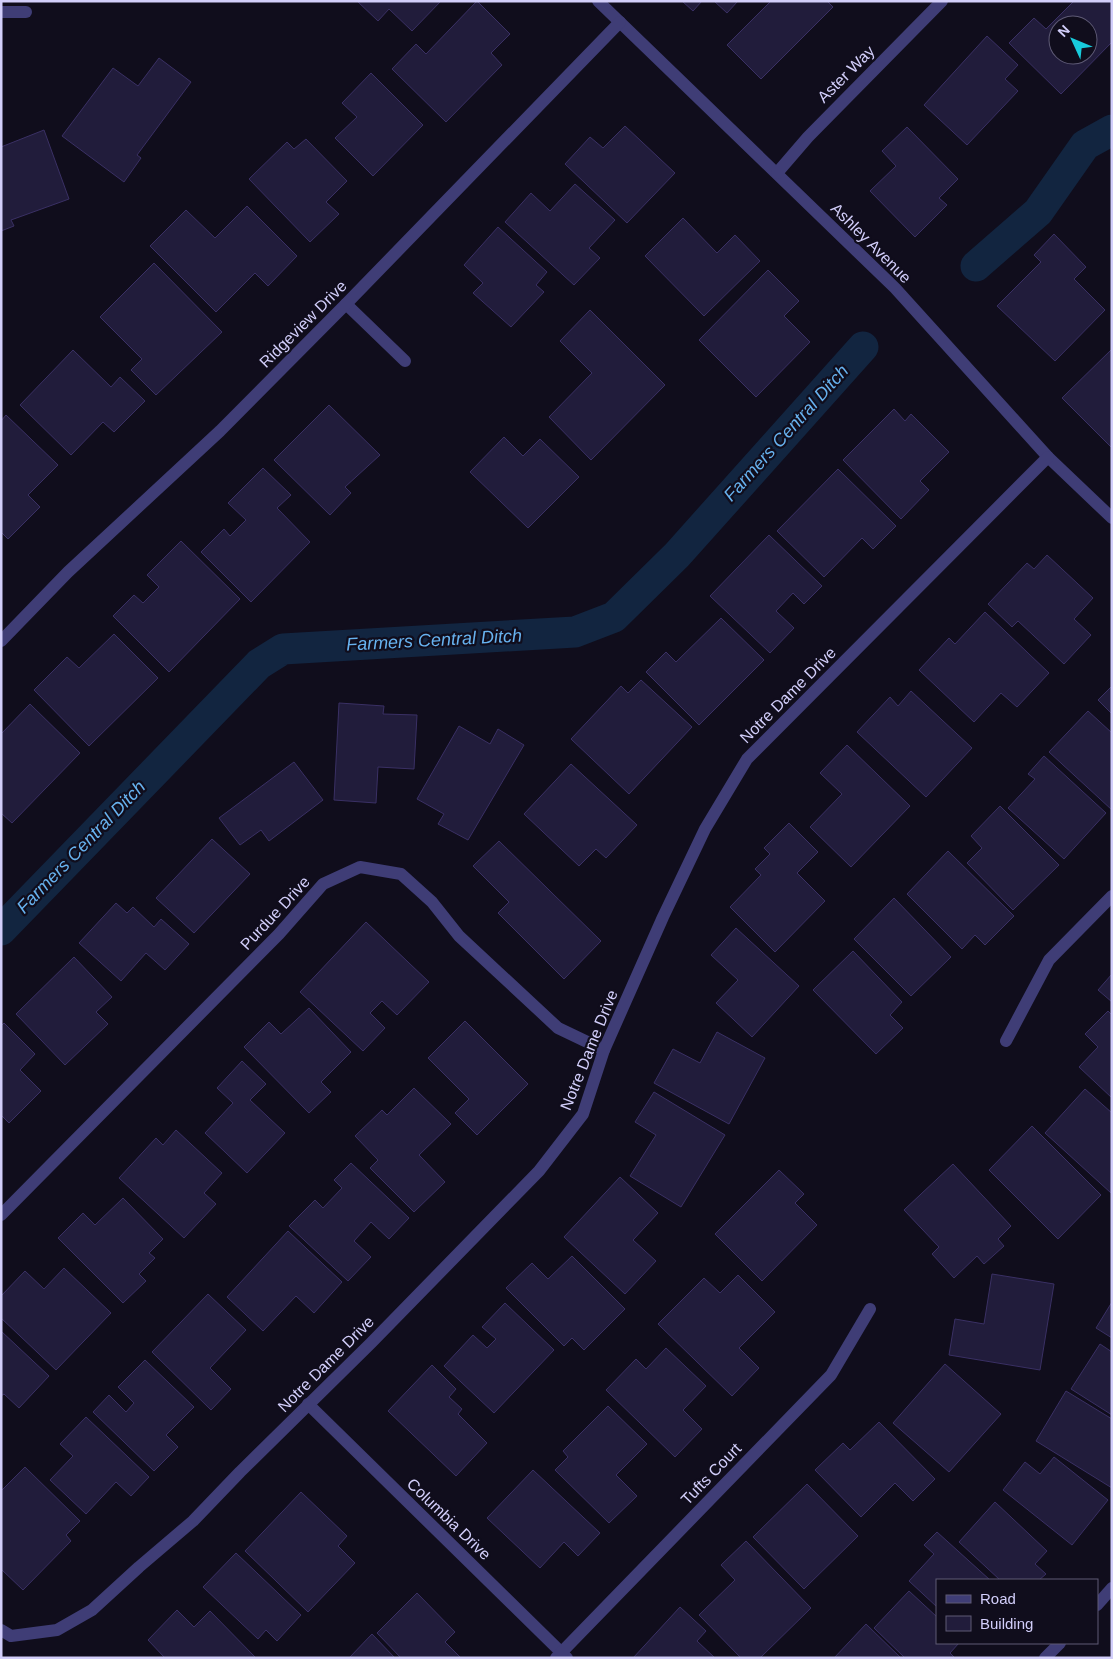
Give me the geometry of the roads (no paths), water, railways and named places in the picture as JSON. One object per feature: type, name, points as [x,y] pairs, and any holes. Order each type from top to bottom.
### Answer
[{"type":"street","name":"Ashley Avenue","points":[[598,1],[895,288],[1048,457],[1112,518]]},
{"type":"street","name":"Aster Way","points":[[777,173],[808,136],[942,1]]},
{"type":"street","points":[[1,12],[26,12]]},
{"type":"street","name":"Ridgeview Drive","points":[[1,641],[68,572],[220,431],[620,22]]},
{"type":"street","points":[[346,304],[404,361]]},
{"type":"street","name":"Notre Dame Drive","points":[[6,1633],[57,1630],[92,1610],[193,1521],[539,1171],[583,1114],[604,1050],[663,917],[705,830],[747,759],[1048,457]]},
{"type":"street","name":"Purdue Drive","points":[[1,1215],[279,934],[323,884],[360,867],[401,874],[432,902],[459,936],[558,1028],[604,1050]]},
{"type":"street","points":[[1006,1041],[1049,960],[1112,896]]},
{"type":"street","name":"Tufts Court","points":[[562,1656],[831,1375],[870,1309]]},
{"type":"street","name":"Columbia Drive","points":[[308,1404],[562,1656]]},
{"type":"street","points":[[1098,1604],[1112,1588]]},
{"type":"street","points":[[1045,1658],[1059,1644]]},
{"type":"waterway","name":"Farmers Central Ditch","points":[[976,266],[1038,212],[1085,145],[1112,130]]},
{"type":"waterway","name":"Farmers Central Ditch","points":[[1,930],[259,664],[283,649],[575,632],[614,617],[677,555],[863,347]]}]
